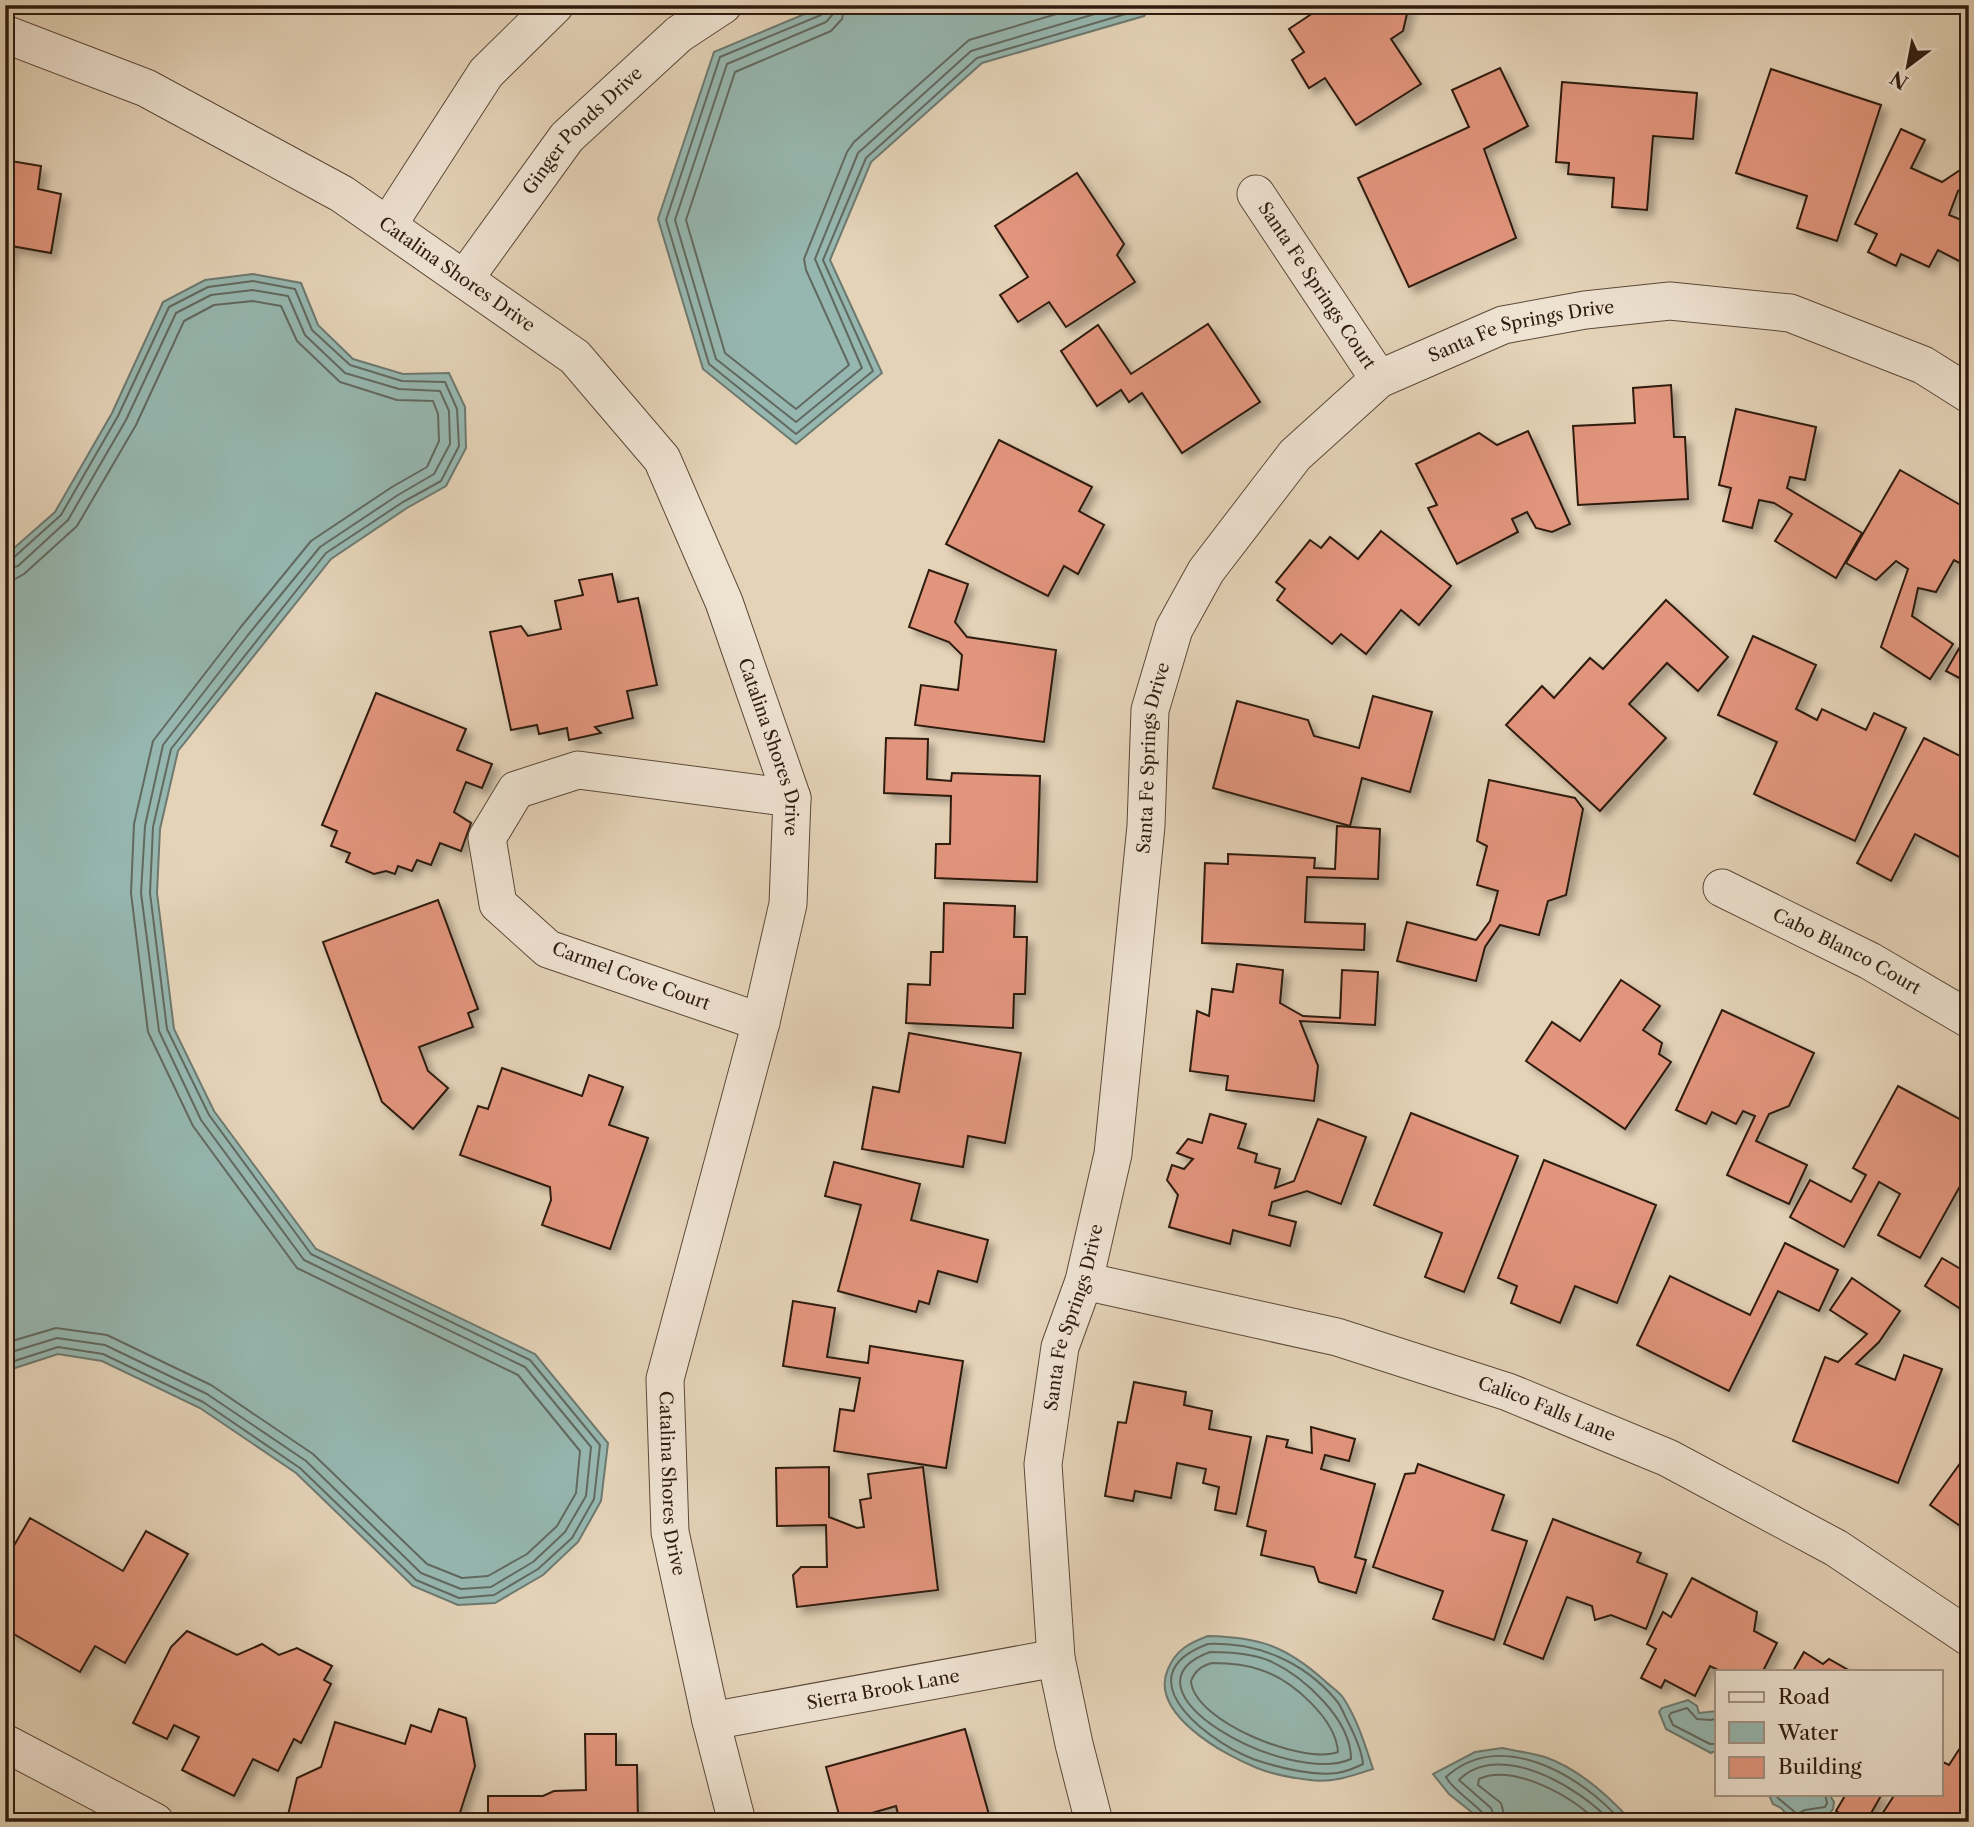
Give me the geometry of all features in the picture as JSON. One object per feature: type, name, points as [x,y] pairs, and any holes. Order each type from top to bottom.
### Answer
[{"type":"street","points":[[387,225],[486,73],[555,5]]},
{"type":"street","name":"Ginger Ponds Drive","points":[[465,278],[567,137],[679,34],[723,5]]},
{"type":"street","name":"Catalina Shores Drive","points":[[5,34],[146,88],[342,194],[575,356],[662,459],[724,603],[792,797],[788,904],[761,1022],[666,1379],[670,1532],[711,1721],[737,1822]]},
{"type":"street","name":"Santa Fe Springs Court","points":[[1256,194],[1379,379]]},
{"type":"street","name":"Santa Fe Springs Drive","points":[[1094,1822],[1056,1658],[1043,1464],[1060,1347],[1084,1281],[1113,1154],[1146,826],[1150,710],[1174,629],[1206,571],[1295,455],[1379,379],[1503,325],[1585,310],[1671,301],[1790,313],[1923,365],[1969,394]]},
{"type":"street","name":"Carmel Cove Court","points":[[761,1022],[548,948],[498,904],[487,838],[516,790],[578,770],[792,797]]},
{"type":"street","name":"Cabo Blanco Court","points":[[1722,888],[1870,961],[1969,1019]]},
{"type":"street","name":"Calico Falls Lane","points":[[1084,1281],[1337,1337],[1508,1392],[1680,1464],[1836,1548],[1969,1637]]},
{"type":"street","name":"Sierra Brook Lane","points":[[711,1721],[1056,1658]]},
{"type":"street","points":[[5,1743],[155,1822]]},
{"type":"water","points":[[826,5],[1154,5],[1144,16],[982,63],[871,162],[830,260],[882,373],[796,444],[703,369],[658,219],[714,52]]},
{"type":"water","points":[[253,274],[301,283],[318,325],[353,359],[403,374],[449,373],[465,407],[466,448],[446,486],[407,508],[331,559],[178,751],[160,829],[157,893],[174,1029],[214,1111],[316,1249],[535,1354],[608,1443],[601,1501],[578,1542],[543,1575],[495,1603],[458,1605],[413,1586],[296,1473],[200,1408],[102,1361],[58,1354],[5,1373],[5,556],[55,512],[112,413],[163,302],[205,280]]},
{"type":"water","points":[[1208,1636],[1257,1641],[1284,1652],[1311,1669],[1338,1692],[1349,1707],[1373,1769],[1326,1781],[1283,1776],[1243,1762],[1209,1743],[1179,1716],[1169,1701],[1165,1685],[1168,1669],[1179,1652]]},
{"type":"water","points":[[1688,1700],[1697,1706],[1699,1713],[1715,1711],[1715,1751],[1711,1753],[1666,1729],[1659,1712],[1662,1708]]},
{"type":"water","points":[[1502,1748],[1545,1757],[1570,1768],[1603,1793],[1632,1822],[1484,1822],[1449,1794],[1433,1774],[1475,1752]]},
{"type":"water","points":[[1769,1796],[1830,1796],[1834,1802],[1829,1814],[1793,1821],[1781,1808],[1773,1804]]},
{"type":"building","points":[[1325,5],[1338,5],[1342,8],[1346,5],[1409,5],[1403,31],[1391,39],[1421,84],[1356,125],[1325,78],[1309,88],[1292,60],[1304,52],[1289,29]]},
{"type":"building","points":[[1500,68],[1528,126],[1484,149],[1516,238],[1409,287],[1358,178],[1469,127],[1452,90]]},
{"type":"building","points":[[1771,69],[1881,105],[1837,241],[1797,228],[1807,196],[1736,173]]},
{"type":"building","points":[[1562,82],[1697,93],[1693,139],[1653,136],[1647,210],[1612,207],[1614,178],[1568,174],[1569,163],[1556,162]]},
{"type":"building","points":[[1901,129],[1925,140],[1911,168],[1942,182],[1969,164],[1969,184],[1958,191],[1949,215],[1969,223],[1969,266],[1938,250],[1929,267],[1901,254],[1896,266],[1868,252],[1877,234],[1855,224]]},
{"type":"building","points":[[5,160],[41,166],[38,189],[61,194],[51,253],[11,246],[5,280]]},
{"type":"building","points":[[1077,173],[1124,244],[1117,255],[1135,282],[1066,327],[1049,302],[1018,322],[1000,295],[1028,277],[995,226]]},
{"type":"building","points":[[1208,324],[1260,402],[1182,453],[1142,393],[1129,402],[1121,390],[1097,406],[1061,351],[1098,325],[1131,374]]},
{"type":"building","points":[[1671,385],[1674,437],[1685,437],[1688,499],[1578,505],[1573,426],[1635,423],[1633,388]]},
{"type":"building","points":[[1736,409],[1816,427],[1805,480],[1790,477],[1787,488],[1862,533],[1836,578],[1775,541],[1792,514],[1774,503],[1759,500],[1752,528],[1723,521],[1731,488],[1719,485]]},
{"type":"building","points":[[1528,431],[1570,524],[1552,532],[1536,528],[1527,512],[1512,519],[1518,532],[1457,564],[1428,508],[1437,505],[1416,464],[1479,433],[1497,445]]},
{"type":"building","points":[[999,440],[1092,487],[1079,511],[1104,525],[1078,574],[1064,566],[1048,596],[946,544]]},
{"type":"building","points":[[1900,470],[1969,510],[1969,568],[1954,560],[1936,592],[1918,588],[1912,616],[1953,644],[1930,679],[1881,647],[1908,569],[1896,561],[1876,580],[1846,563]]},
{"type":"building","points":[[1381,531],[1451,586],[1419,625],[1401,610],[1366,654],[1341,634],[1332,644],[1277,600],[1285,589],[1276,582],[1310,540],[1321,548],[1330,537],[1358,559]]},
{"type":"building","points":[[929,570],[968,584],[955,622],[967,637],[1056,650],[1044,742],[915,725],[921,685],[958,690],[962,655],[949,642],[909,627]]},
{"type":"building","points":[[612,574],[618,602],[638,598],[657,685],[627,691],[633,718],[595,727],[601,733],[569,740],[567,728],[539,734],[537,725],[511,730],[490,632],[521,626],[528,636],[561,629],[555,601],[583,595],[579,580]]},
{"type":"building","points":[[1666,600],[1728,657],[1698,691],[1667,663],[1629,704],[1666,738],[1600,811],[1506,725],[1542,686],[1554,698],[1590,658],[1603,669]]},
{"type":"building","points":[[1969,631],[1969,683],[1946,671]]},
{"type":"building","points":[[1753,636],[1816,665],[1796,709],[1817,720],[1822,709],[1866,730],[1874,713],[1906,728],[1855,841],[1754,794],[1777,742],[1718,715]]},
{"type":"building","points":[[376,693],[466,729],[457,750],[492,764],[482,788],[466,782],[454,812],[471,823],[461,851],[440,843],[431,865],[417,860],[412,871],[398,866],[395,874],[386,871],[374,874],[346,862],[350,853],[331,846],[337,831],[322,825]]},
{"type":"building","points":[[1373,696],[1432,712],[1410,792],[1362,778],[1350,826],[1213,788],[1237,701],[1308,720],[1314,736],[1359,748]]},
{"type":"building","points":[[886,738],[928,739],[927,779],[951,781],[952,773],[1040,776],[1037,882],[935,878],[936,844],[950,844],[951,796],[884,793]]},
{"type":"building","points":[[1924,738],[1960,756],[1964,747],[1969,749],[1969,862],[1915,834],[1891,881],[1857,863]]},
{"type":"building","points":[[1489,780],[1575,798],[1583,809],[1566,895],[1548,901],[1539,935],[1500,925],[1485,947],[1476,981],[1397,961],[1407,922],[1476,940],[1490,921],[1498,891],[1477,885],[1487,846],[1477,841]]},
{"type":"building","points":[[1337,826],[1380,829],[1378,879],[1307,877],[1305,922],[1365,924],[1364,950],[1202,943],[1205,863],[1228,864],[1228,854],[1315,858],[1314,868],[1335,869]]},
{"type":"building","points":[[438,900],[478,1009],[468,1013],[473,1027],[419,1047],[428,1071],[448,1088],[413,1129],[382,1102],[323,942]]},
{"type":"building","points":[[944,903],[1015,906],[1014,937],[1027,937],[1025,994],[1014,994],[1013,1028],[906,1023],[908,984],[930,985],[931,952],[943,952]]},
{"type":"building","points":[[1237,964],[1283,970],[1280,1003],[1303,1016],[1340,1018],[1342,970],[1378,972],[1375,1025],[1300,1021],[1318,1066],[1314,1101],[1226,1090],[1228,1076],[1190,1071],[1197,1011],[1209,1016],[1212,989],[1233,992]]},
{"type":"building","points":[[1621,980],[1660,1006],[1643,1030],[1662,1043],[1659,1054],[1671,1062],[1625,1129],[1526,1061],[1552,1022],[1580,1041]]},
{"type":"building","points":[[1722,1010],[1814,1053],[1789,1106],[1769,1114],[1756,1141],[1807,1165],[1789,1204],[1727,1175],[1755,1116],[1743,1111],[1736,1124],[1712,1112],[1706,1124],[1676,1110]]},
{"type":"building","points":[[909,1033],[1021,1053],[1005,1143],[968,1136],[963,1167],[862,1149],[873,1087],[899,1092]]},
{"type":"building","points":[[502,1068],[582,1096],[589,1075],[623,1087],[609,1125],[648,1138],[610,1249],[542,1225],[551,1200],[550,1187],[460,1155],[478,1106],[488,1109]]},
{"type":"building","points":[[1898,1086],[1969,1124],[1969,1170],[1920,1258],[1878,1235],[1900,1194],[1879,1182],[1844,1247],[1790,1217],[1810,1180],[1851,1202],[1866,1175],[1853,1168]]},
{"type":"building","points":[[1411,1113],[1518,1156],[1464,1292],[1425,1277],[1442,1233],[1374,1205]]},
{"type":"building","points":[[1210,1114],[1246,1124],[1238,1148],[1257,1154],[1255,1162],[1280,1169],[1275,1188],[1294,1181],[1318,1119],[1366,1137],[1341,1204],[1307,1191],[1272,1202],[1269,1215],[1296,1222],[1290,1246],[1233,1230],[1230,1244],[1169,1227],[1178,1195],[1167,1180],[1172,1165],[1184,1169],[1193,1159],[1177,1153],[1188,1139],[1202,1143]]},
{"type":"building","points":[[1544,1160],[1656,1205],[1617,1303],[1575,1286],[1560,1323],[1511,1303],[1517,1286],[1498,1278]]},
{"type":"building","points":[[834,1162],[920,1184],[911,1220],[988,1240],[977,1282],[938,1271],[929,1304],[919,1301],[916,1312],[838,1291],[861,1205],[825,1196]]},
{"type":"building","points":[[1785,1243],[1838,1270],[1819,1311],[1778,1291],[1729,1391],[1637,1345],[1670,1276],[1750,1315]]},
{"type":"building","points":[[1942,1258],[1969,1274],[1969,1303],[1964,1311],[1925,1286]]},
{"type":"building","points":[[1852,1278],[1900,1311],[1879,1342],[1856,1364],[1895,1380],[1904,1355],[1942,1369],[1898,1483],[1793,1441],[1825,1357],[1838,1362],[1867,1334],[1830,1310]]},
{"type":"building","points":[[793,1301],[835,1308],[827,1357],[868,1363],[870,1346],[963,1361],[946,1468],[834,1451],[840,1409],[854,1411],[860,1378],[783,1366]]},
{"type":"building","points":[[1134,1382],[1186,1392],[1184,1405],[1212,1411],[1209,1429],[1251,1437],[1236,1514],[1215,1510],[1219,1487],[1203,1483],[1206,1469],[1177,1463],[1171,1498],[1135,1491],[1133,1501],[1105,1496],[1118,1422],[1126,1423]]},
{"type":"building","points":[[1311,1427],[1355,1439],[1349,1461],[1325,1455],[1321,1469],[1375,1484],[1355,1557],[1366,1560],[1356,1593],[1319,1582],[1314,1567],[1261,1555],[1266,1531],[1247,1526],[1267,1436],[1288,1440],[1286,1447],[1312,1453]]},
{"type":"building","points":[[1969,1451],[1969,1521],[1963,1528],[1930,1505]]},
{"type":"building","points":[[1418,1464],[1504,1495],[1492,1530],[1527,1541],[1494,1640],[1433,1619],[1443,1591],[1373,1567],[1405,1474],[1415,1473]]},
{"type":"building","points":[[829,1467],[829,1517],[857,1528],[864,1527],[860,1500],[871,1498],[868,1474],[923,1467],[938,1590],[797,1607],[793,1575],[801,1567],[827,1567],[826,1525],[777,1526],[776,1468]]},
{"type":"building","points":[[30,1518],[123,1571],[146,1531],[188,1554],[125,1663],[95,1646],[80,1672],[5,1629],[5,1561]]},
{"type":"building","points":[[1553,1519],[1641,1553],[1637,1562],[1667,1574],[1646,1629],[1611,1615],[1595,1620],[1592,1606],[1567,1597],[1543,1659],[1504,1644]]},
{"type":"building","points":[[1692,1578],[1757,1612],[1754,1631],[1777,1643],[1764,1670],[1718,1670],[1710,1666],[1695,1696],[1665,1680],[1661,1688],[1641,1678],[1656,1649],[1647,1644],[1663,1612],[1671,1617]]},
{"type":"building","points":[[187,1631],[237,1655],[262,1644],[279,1655],[297,1648],[332,1666],[324,1680],[331,1684],[301,1743],[294,1739],[278,1771],[253,1759],[234,1796],[182,1770],[199,1737],[174,1725],[167,1739],[133,1723],[171,1647]]},
{"type":"building","points":[[1804,1652],[1823,1664],[1829,1659],[1848,1670],[1794,1670]]},
{"type":"building","points":[[439,1709],[466,1718],[475,1766],[457,1822],[298,1822],[287,1819],[297,1778],[321,1767],[335,1722],[405,1744],[411,1725],[431,1732]]},
{"type":"building","points":[[965,1729],[991,1822],[886,1822],[899,1818],[896,1806],[841,1822],[826,1767]]},
{"type":"building","points":[[585,1734],[616,1734],[616,1765],[637,1765],[638,1822],[488,1822],[488,1796],[543,1796],[554,1791],[586,1790]]},
{"type":"building","points":[[1960,1748],[1969,1753],[1969,1822],[1877,1822],[1894,1796],[1942,1796],[1942,1762],[1949,1765]]},
{"type":"building","points":[[1845,1796],[1881,1796],[1866,1822],[1855,1822],[1836,1811]]}]
